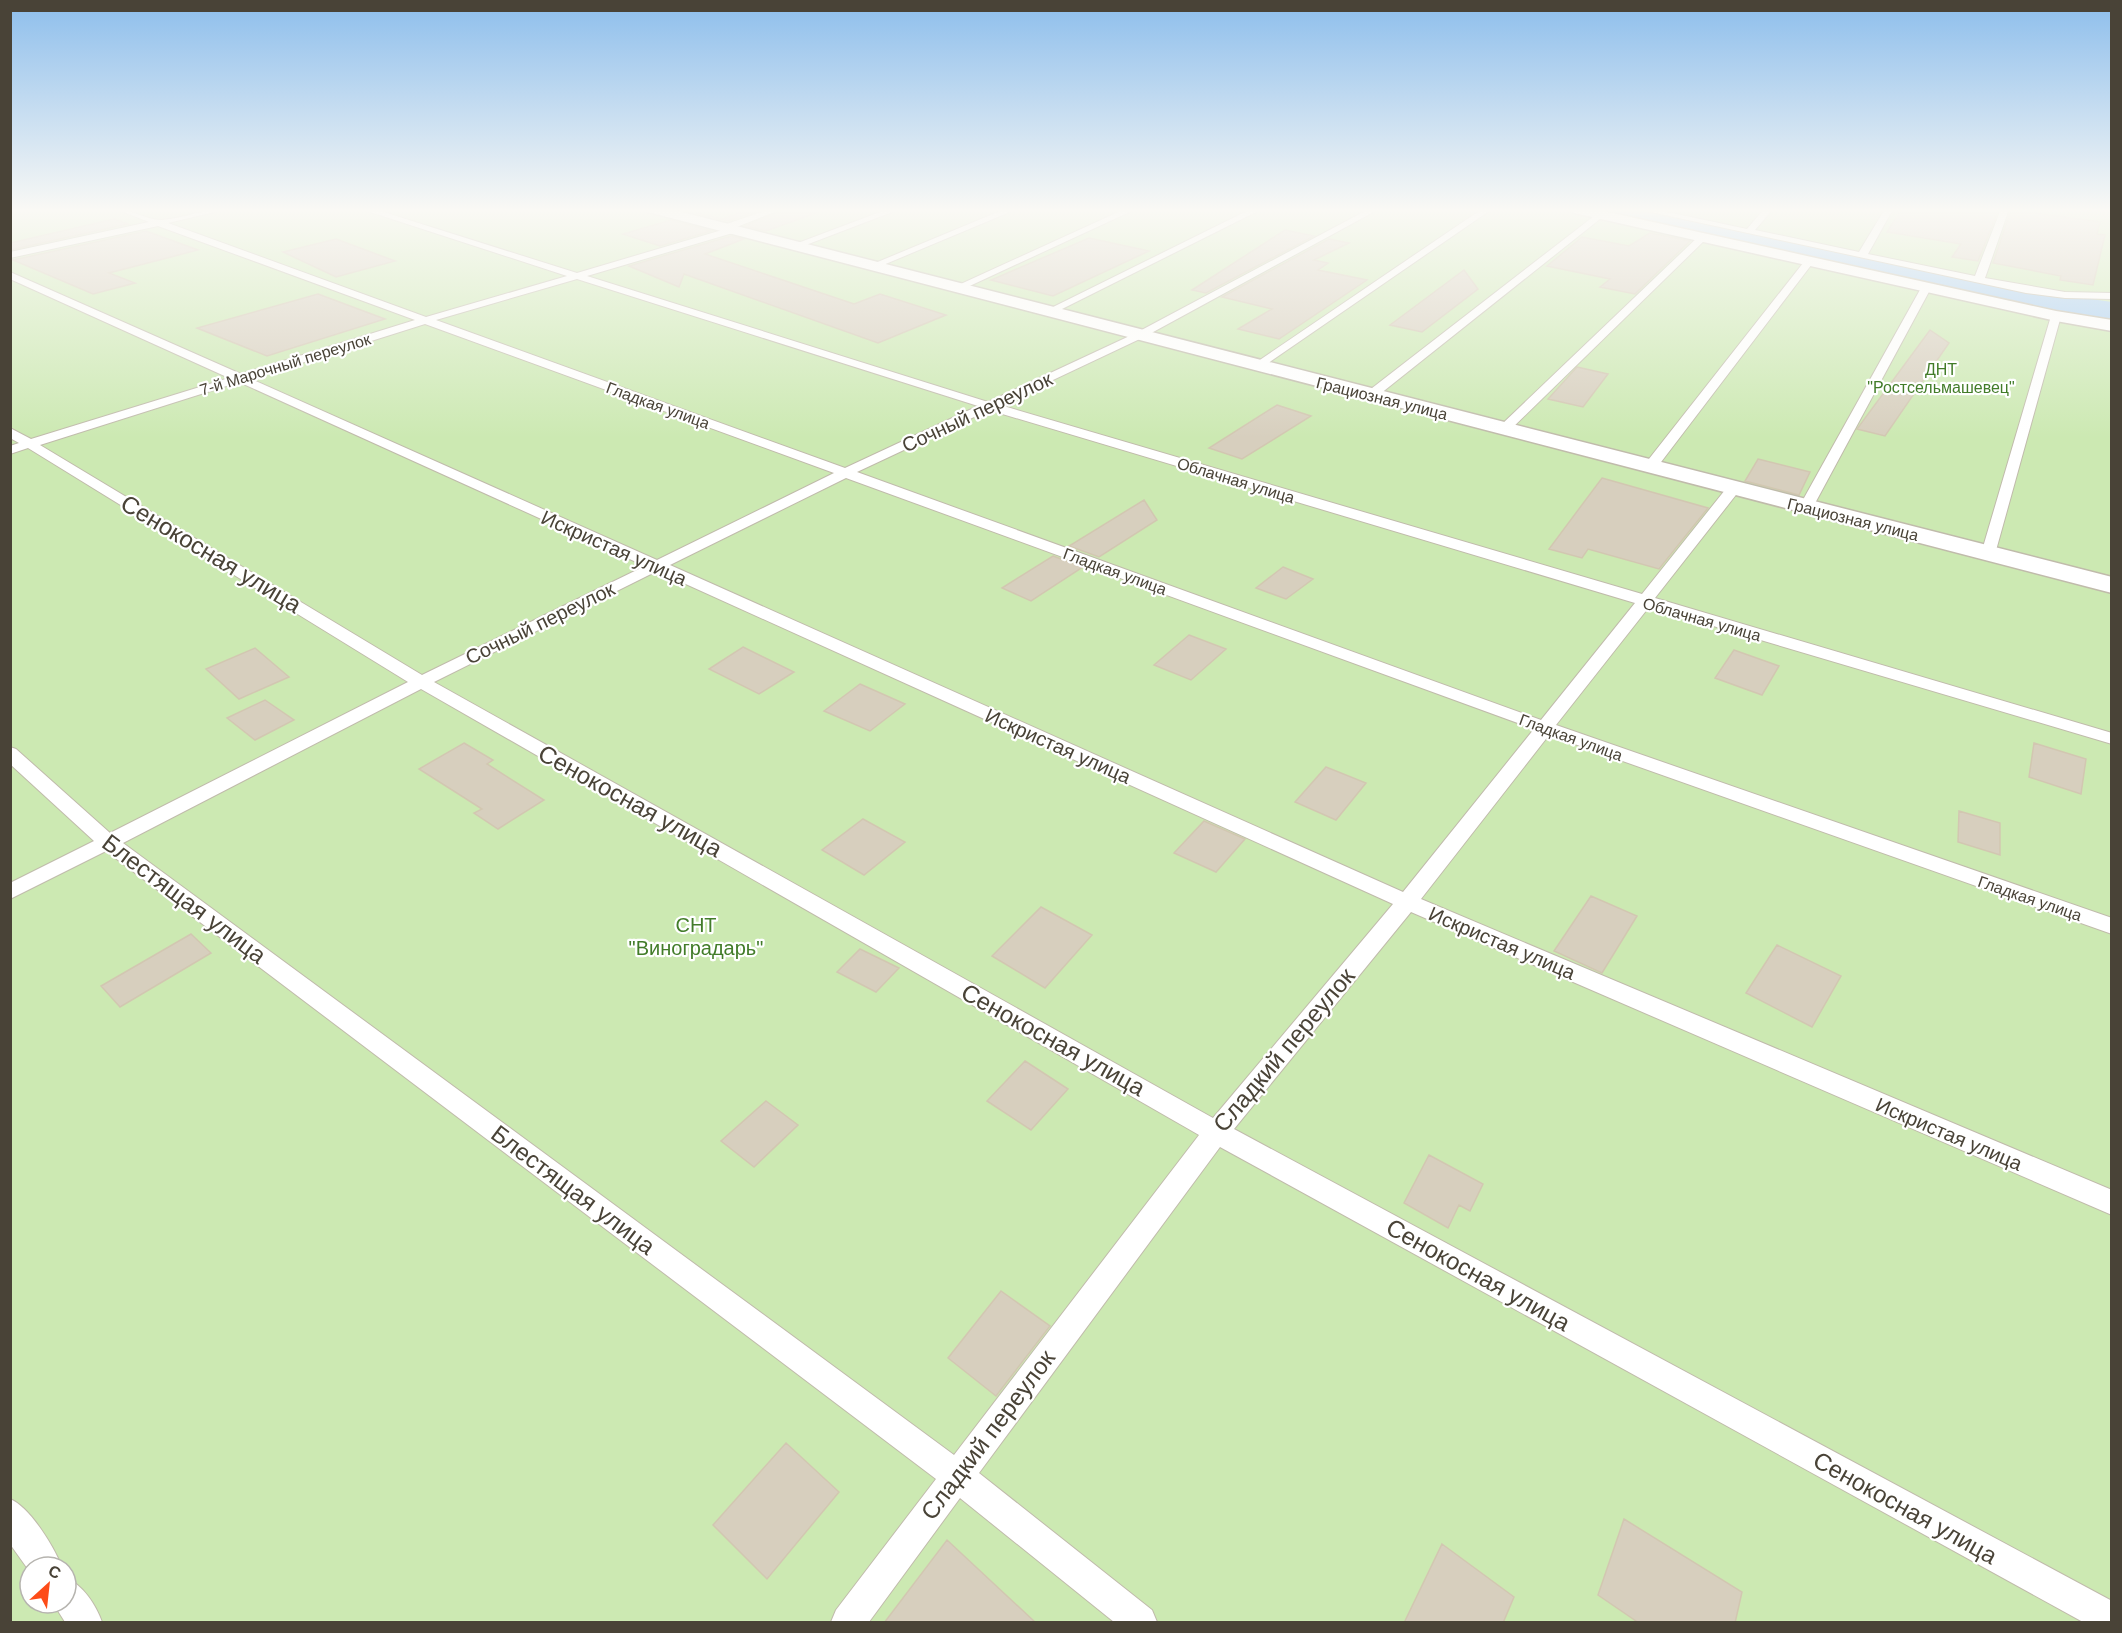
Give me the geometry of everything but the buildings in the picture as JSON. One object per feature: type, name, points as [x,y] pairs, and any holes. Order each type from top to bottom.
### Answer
[{"type":"street","name":"Грациозная улица","points":[[946,285],[2112,585]]},
{"type":"street","points":[[1914,285],[2112,326]]},
{"type":"lane","name":"Искристая улица","points":[[32,285],[1407,902],[2112,1203]]},
{"type":"lane","name":"Гладкая улица","points":[[327,285],[1544,727],[2112,926]]},
{"type":"lane","name":"7-й Марочный переулок","points":[[17,442],[238,379],[546,285]]},
{"type":"lane","name":"Облачная улица","points":[[607,285],[989,406],[2112,739]]},
{"type":"lane","points":[[957,288],[963,285]]},
{"type":"lane","points":[[1048,312],[1103,285]]},
{"type":"lane","name":"Сочный переулок","points":[[10,892],[421,682],[845,473],[1140,335],[1233,285]]},
{"type":"lane","points":[[1257,366],[1376,285]]},
{"type":"lane","points":[[1371,395],[1511,285]]},
{"type":"lane","points":[[1504,429],[1653,285]]},
{"type":"lane","points":[[1650,467],[1791,285]]},
{"type":"lane","points":[[2012,285],[2065,295],[2112,296]]},
{"type":"lane","points":[[1806,507],[1926,288]]},
{"type":"lane","points":[[1988,554],[2055,316]]},
{"type":"lane","name":"Сенокосная улица","points":[[17,442],[421,682],[1216,1132],[2112,1620]]},
{"type":"lane","name":"Сладкий переулок","points":[[848,1623],[1216,1132],[1407,902],[1734,488]]},
{"type":"lane","name":"Блестящая улица","points":[[10,753],[109,843],[957,1476],[1140,1623]]},
{"type":"lane","points":[[10,1515],[38,1555]]},
{"type":"green space","name":"СНТ \"Виноградарь\"","points":[[11,285],[2111,285],[2111,1622],[11,1622]]},
{"type":"waterway","points":[[1959,285],[2053,304],[2112,312]]},
{"type":"park label","name":"ДНТ \"Ростсельмашевец\"","points":[[1941,378]]}]
